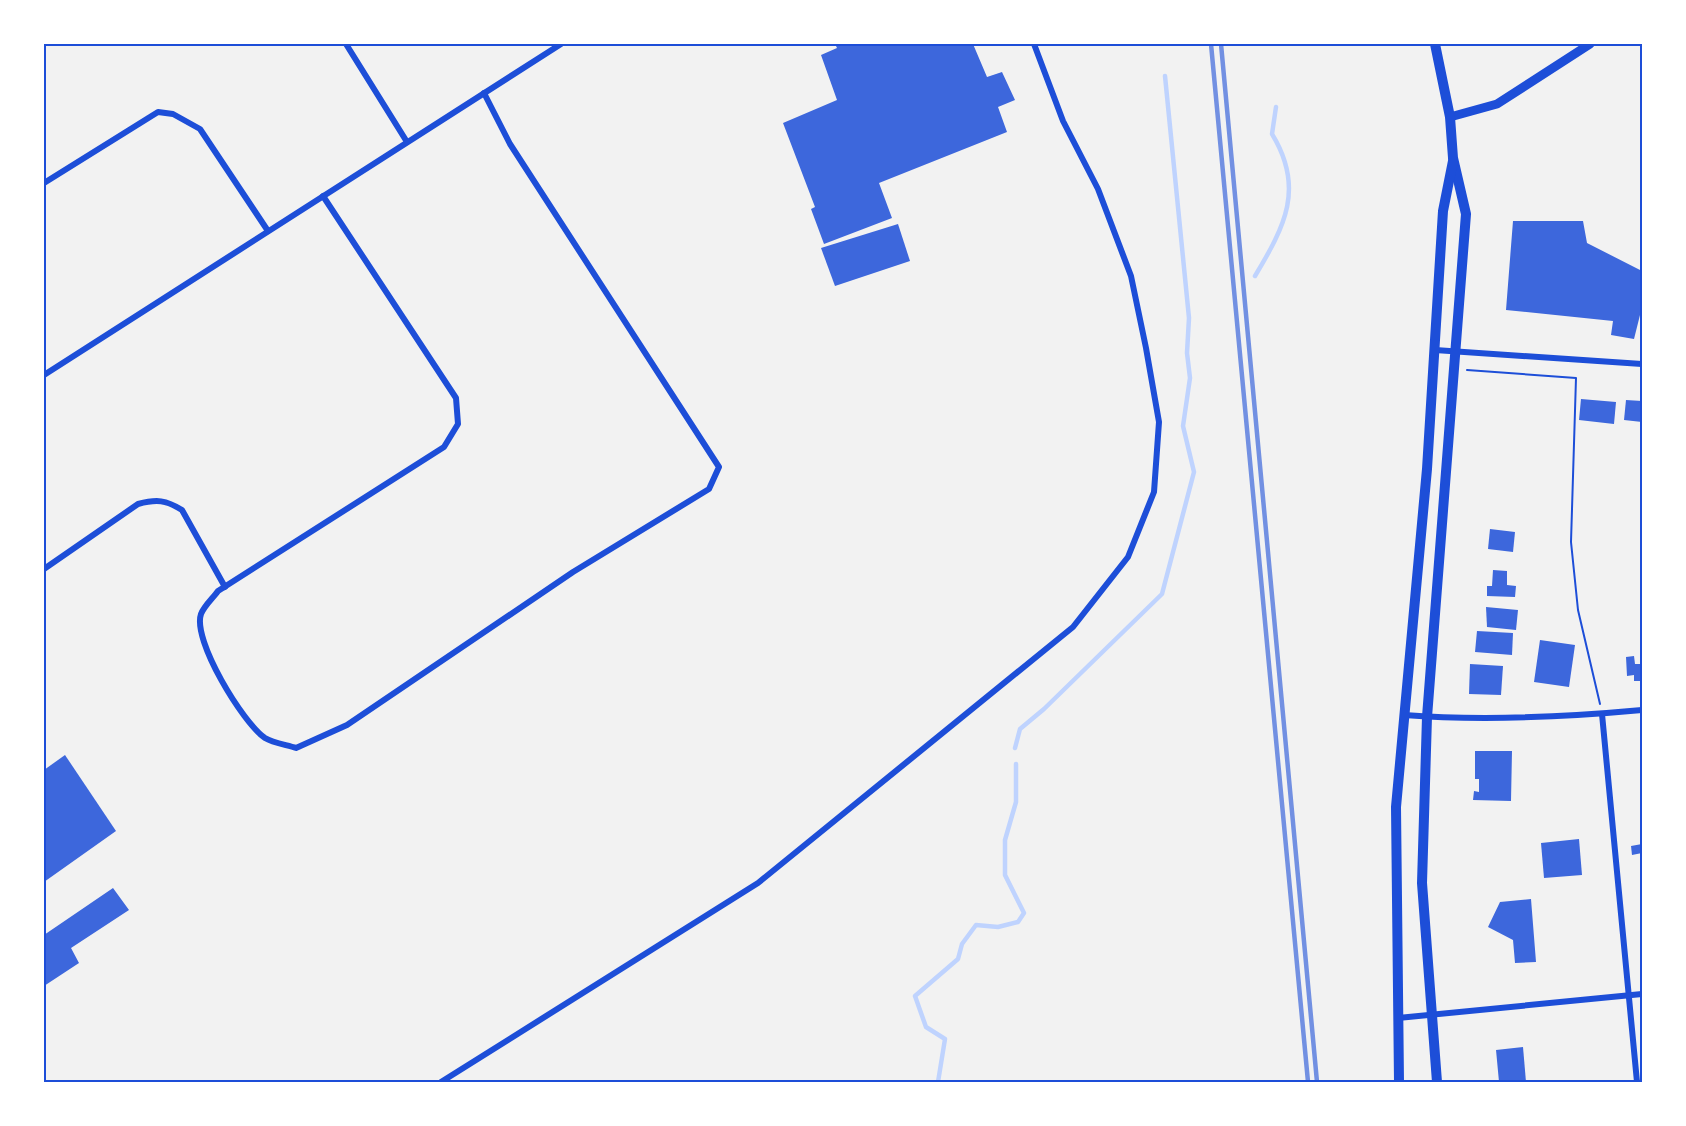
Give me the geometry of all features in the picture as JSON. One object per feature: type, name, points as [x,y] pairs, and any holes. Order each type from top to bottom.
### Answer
[{"type":"main road","points":[[1435,44],[1450,117],[1453,158],[1466,214],[1427,717],[1422,883],[1437,1083]]},
{"type":"main road","points":[[1399,1083],[1396,807],[1427,469],[1443,211],[1453,158]]},
{"type":"street","points":[[346,44],[407,142]]},
{"type":"street","points":[[44,375],[561,44]]},
{"type":"street","points":[[441,1083],[758,883],[1073,627],[1128,557],[1154,492],[1159,422],[1146,348],[1131,276],[1098,189],[1063,121],[1034,44]]},
{"type":"street","points":[[1450,117],[1497,104],[1590,44]]},
{"type":"street","points":[[323,196],[456,398],[458,424],[444,447],[218,591],[201,614],[200,629],[212,662],[243,713],[265,738],[296,748],[347,725],[573,572],[709,489],[719,467],[510,144],[484,93]]},
{"type":"street","points":[[44,183],[158,112],[173,114],[200,129],[268,231]]},
{"type":"street","points":[[1435,350],[1642,364]]},
{"type":"street","points":[[44,569],[138,504],[156,499],[182,510],[225,587]]},
{"type":"street","points":[[1404,715],[1427,717],[1602,714],[1642,710]]},
{"type":"street","points":[[1602,714],[1637,1083]]},
{"type":"street","points":[[1398,1018],[1642,994]]},
{"type":"path","points":[[1464,370],[1576,378],[1571,542],[1578,610],[1602,714]]},
{"type":"building","points":[[835,44],[973,44],[987,77],[1002,72],[1015,100],[998,107],[1007,132],[879,183],[892,218],[824,244],[811,209],[815,207],[783,123],[837,100],[821,55],[837,48]]},
{"type":"building","points":[[1513,221],[1583,221],[1587,243],[1642,271],[1642,307],[1634,339],[1611,335],[1613,321],[1506,310]]},
{"type":"building","points":[[898,224],[910,261],[835,286],[821,248]]},
{"type":"building","points":[[1581,399],[1616,402],[1614,424],[1579,420]]},
{"type":"building","points":[[1626,400],[1642,401],[1642,422],[1624,420]]},
{"type":"building","points":[[1490,529],[1515,532],[1513,552],[1488,549]]},
{"type":"building","points":[[1493,570],[1507,571],[1507,585],[1516,586],[1515,597],[1487,596],[1487,586],[1492,586]]},
{"type":"building","points":[[1486,607],[1518,610],[1516,630],[1487,627]]},
{"type":"building","points":[[1477,631],[1513,633],[1512,655],[1475,652]]},
{"type":"building","points":[[1540,640],[1575,645],[1569,687],[1534,682]]},
{"type":"building","points":[[1634,656],[1635,664],[1642,664],[1642,681],[1634,681],[1634,675],[1627,676],[1626,657]]},
{"type":"building","points":[[1470,664],[1503,666],[1501,695],[1469,694]]},
{"type":"building","points":[[1475,751],[1512,751],[1511,801],[1473,800],[1474,791],[1479,792],[1479,779],[1475,779]]},
{"type":"building","points":[[65,755],[116,831],[44,882],[44,770]]},
{"type":"building","points":[[1579,839],[1582,875],[1544,878],[1541,843]]},
{"type":"building","points":[[1642,844],[1642,853],[1632,855],[1631,846]]},
{"type":"building","points":[[113,888],[129,910],[71,948],[79,963],[44,986],[44,935]]},
{"type":"building","points":[[1531,899],[1536,962],[1515,963],[1513,940],[1488,927],[1500,902]]},
{"type":"building","points":[[1523,1047],[1526,1082],[1499,1082],[1496,1050]]},
{"type":"waterway","points":[[1015,748],[1020,729],[1044,709],[1162,594],[1194,472],[1183,426],[1190,378],[1187,353],[1189,318],[1165,76]]},
{"type":"waterway","points":[[1255,276],[1275,240],[1287,206],[1289,189],[1287,172],[1282,154],[1272,134],[1276,107]]},
{"type":"waterway","points":[[938,1082],[945,1039],[926,1027],[915,996],[958,959],[962,944],[976,925],[998,927],[1018,922],[1024,913],[1005,875],[1005,840],[1016,802],[1016,764]]},
{"type":"railway","points":[[1211,44],[1308,1082]]},
{"type":"railway","points":[[1221,44],[1317,1082]]}]
